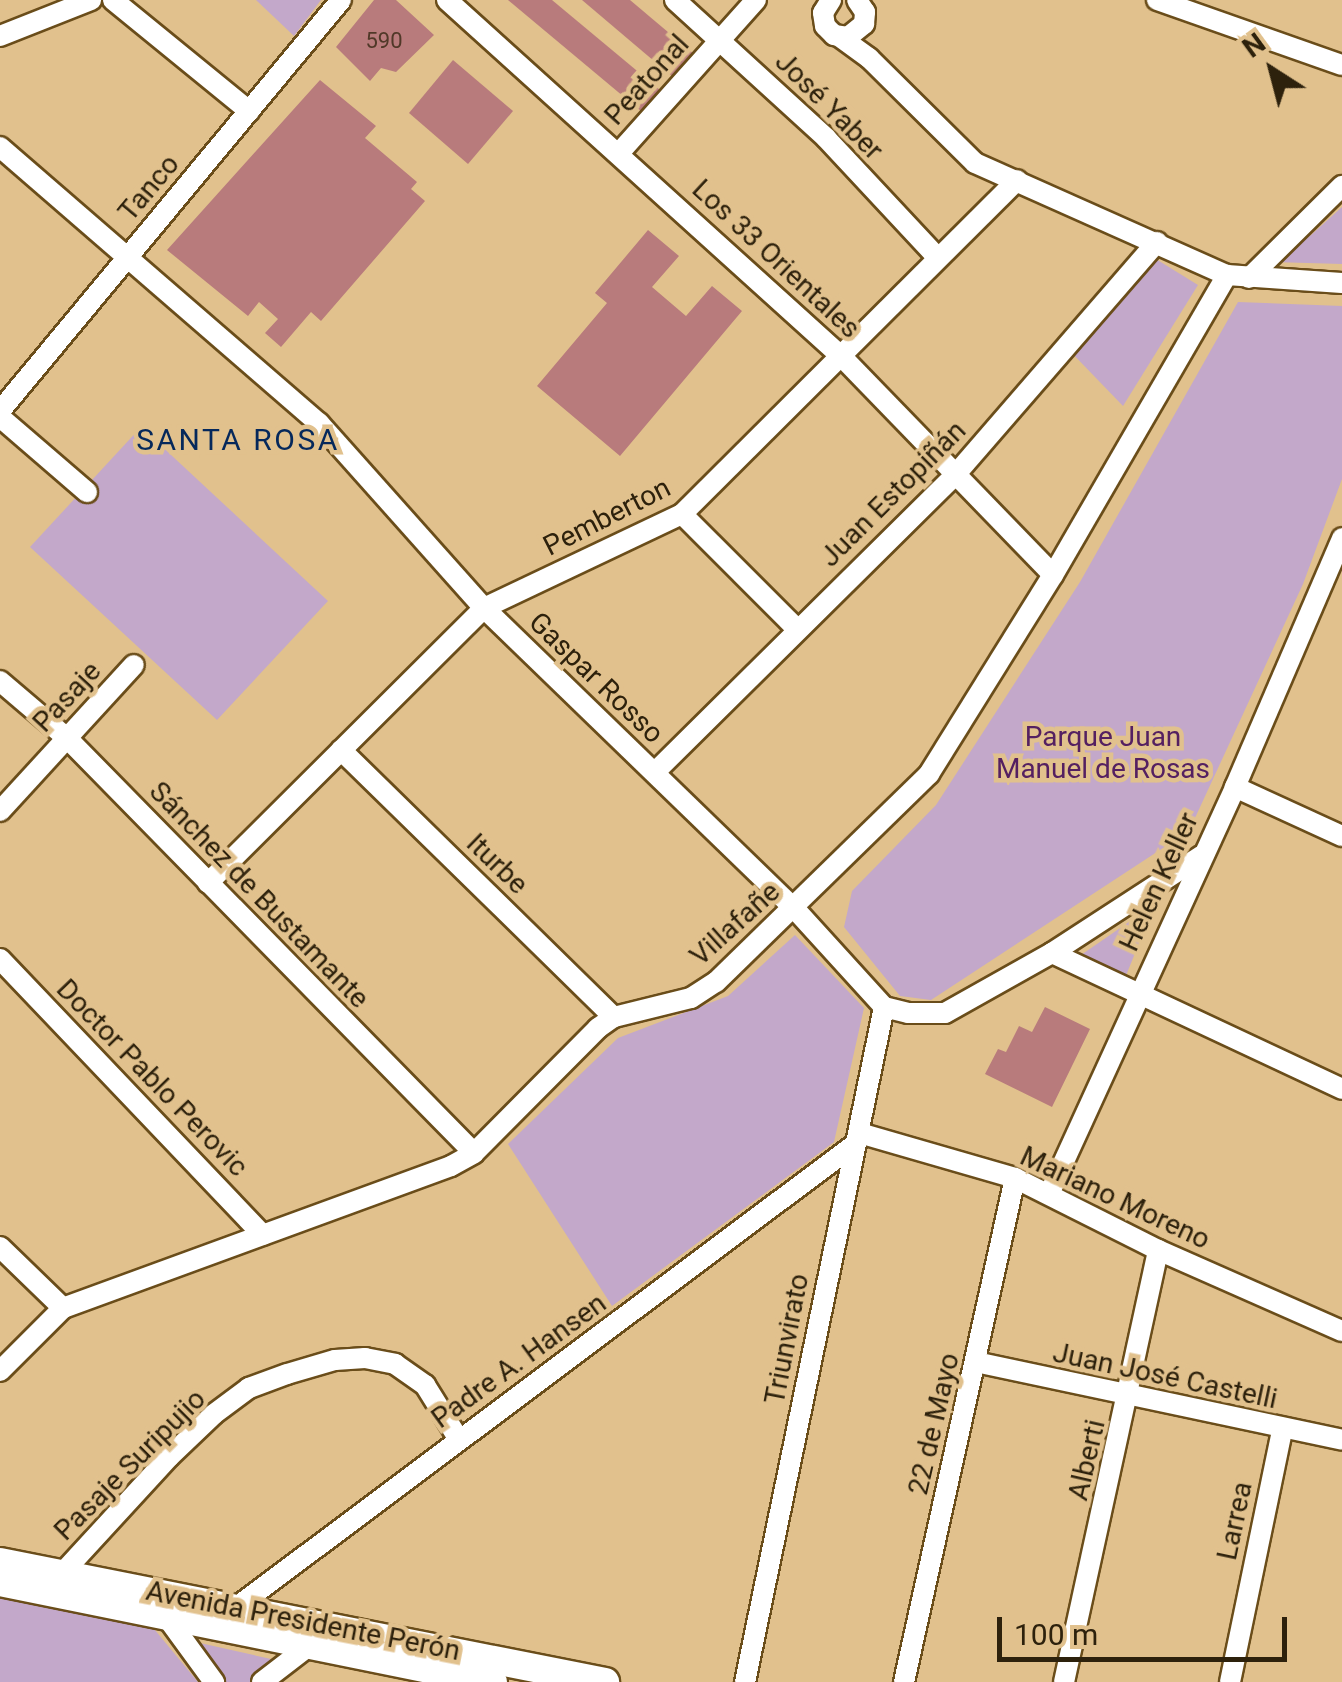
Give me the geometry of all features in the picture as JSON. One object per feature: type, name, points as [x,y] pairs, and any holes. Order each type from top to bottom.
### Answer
[{"type":"main road","name":"Avenida Presidente Perón","points":[[0,1562],[54,1582],[162,1612],[228,1614],[314,1642],[493,1682]]},
{"type":"main road","name":"Avenida Presidente Perón","points":[[0,1582],[54,1582],[605,1682]]},
{"type":"street","points":[[0,36],[91,0]]},
{"type":"street","points":[[114,0],[249,111]]},
{"type":"street","name":"Tanco","points":[[0,414],[341,0]]},
{"type":"street","name":"Los 33 Orientales","points":[[447,0],[620,152],[842,357],[1053,575]]},
{"type":"street","name":"José Yaber","points":[[675,0],[826,138],[938,258]]},
{"type":"street","name":"Peatonal","points":[[620,152],[756,0]]},
{"type":"street","points":[[804,0],[833,31],[870,58],[975,163],[1227,275],[1342,283]]},
{"type":"street","points":[[831,0],[823,13],[833,31]]},
{"type":"street","points":[[1156,0],[1182,4],[1342,66]]},
{"type":"street","points":[[833,31],[854,35],[862,6]]},
{"type":"street","points":[[862,6],[870,58]]},
{"type":"street","name":"Gaspar Rosso","points":[[0,148],[319,423],[484,608],[794,908],[884,1006]]},
{"type":"street","name":"Pemberton","points":[[208,882],[484,608],[682,514],[1017,180]]},
{"type":"street","points":[[1249,278],[1342,186]]},
{"type":"street","name":"Juan Estopiñán","points":[[655,772],[796,628],[956,474],[1157,242]]},
{"type":"street","name":"Villafañe","points":[[614,1017],[690,998],[716,982],[929,774],[1053,575],[1227,275]]},
{"type":"street","points":[[0,414],[87,492]]},
{"type":"street","points":[[682,514],[796,628]]},
{"type":"street","name":"Helen Keller","points":[[1049,1194],[1235,787],[1342,538]]},
{"type":"street","points":[[1320,592],[1342,602]]},
{"type":"street","name":"Pasaje","points":[[0,811],[134,665]]},
{"type":"street","name":"Sánchez de Bustamante","points":[[0,680],[67,738],[474,1153]]},
{"type":"street","name":"Iturbe","points":[[341,750],[614,1017]]},
{"type":"street","points":[[1235,787],[1342,836]]},
{"type":"street","points":[[884,1006],[908,1014],[945,1014],[1052,953],[1201,856]]},
{"type":"street","points":[[1052,953],[1342,1089]]},
{"type":"street","name":"Doctor Pablo Perovic","points":[[0,959],[263,1235]]},
{"type":"street","name":"Triunvirato","points":[[745,1682],[884,1006]]},
{"type":"street","points":[[0,1371],[63,1308],[451,1166],[474,1153],[614,1017]]},
{"type":"street","name":"Mariano Moreno","points":[[856,1139],[1015,1178],[1158,1250],[1342,1331]]},
{"type":"street","name":"Padre A. Hansen","points":[[228,1614],[856,1139]]},
{"type":"street","name":"22 de Mayo","points":[[904,1682],[1015,1178]]},
{"type":"street","points":[[0,1247],[63,1308]]},
{"type":"street","name":"Alberti","points":[[1064,1682],[1130,1395],[1158,1250]]},
{"type":"street","name":"Pasaje Suripujio","points":[[54,1582],[168,1456],[214,1414],[249,1388],[288,1374],[334,1360],[366,1358],[395,1364],[425,1384],[458,1438]]},
{"type":"street","name":"Juan José Castelli","points":[[976,1362],[1342,1440]]},
{"type":"street","name":"Larrea","points":[[1230,1682],[1282,1430]]},
{"type":"street","points":[[162,1612],[214,1682]]},
{"type":"street","points":[[262,1682],[314,1642]]},
{"type":"green space","points":[[256,0],[321,0],[294,36]]},
{"type":"green space","points":[[1342,207],[1342,264],[1272,262],[1311,235]]},
{"type":"green space","points":[[1151,256],[1198,285],[1123,406],[1067,348]]},
{"type":"green space","name":"Parque Juan Manuel de Rosas","points":[[1238,302],[1342,306],[1342,479],[1303,584],[1189,831],[931,1000],[900,996],[844,927],[852,891],[936,805],[1080,582]]},
{"type":"green space","points":[[141,427],[328,601],[217,720],[30,547]]},
{"type":"green space","points":[[1155,904],[1125,978],[1081,955]]},
{"type":"green space","points":[[795,935],[864,1008],[834,1142],[612,1306],[508,1144],[618,1038],[728,996]]},
{"type":"green space","points":[[0,1590],[145,1618],[198,1682],[0,1682]]},
{"type":"green space","points":[[191,1641],[280,1661],[252,1682],[224,1682]]},
{"type":"building","points":[[374,0],[396,0],[434,35],[396,72],[381,68],[370,81],[336,47]]},
{"type":"building","points":[[508,0],[552,0],[660,90],[642,112]]},
{"type":"building","points":[[582,0],[630,0],[694,54],[674,78]]},
{"type":"building","points":[[453,60],[513,111],[468,164],[409,113]]},
{"type":"building","points":[[320,80],[376,126],[365,138],[417,182],[411,189],[425,201],[321,321],[311,312],[281,347],[265,333],[278,319],[259,302],[248,316],[167,250]]},
{"type":"building","points":[[648,230],[679,256],[652,287],[686,316],[712,286],[742,311],[620,456],[537,386],[607,303],[595,293]]},
{"type":"building","points":[[1045,1007],[1090,1029],[1052,1107],[985,1074],[998,1049],[1006,1052],[1019,1026],[1032,1032]]},
{"type":"district","name":"SANTA ROSA","points":[[238,440]]}]
